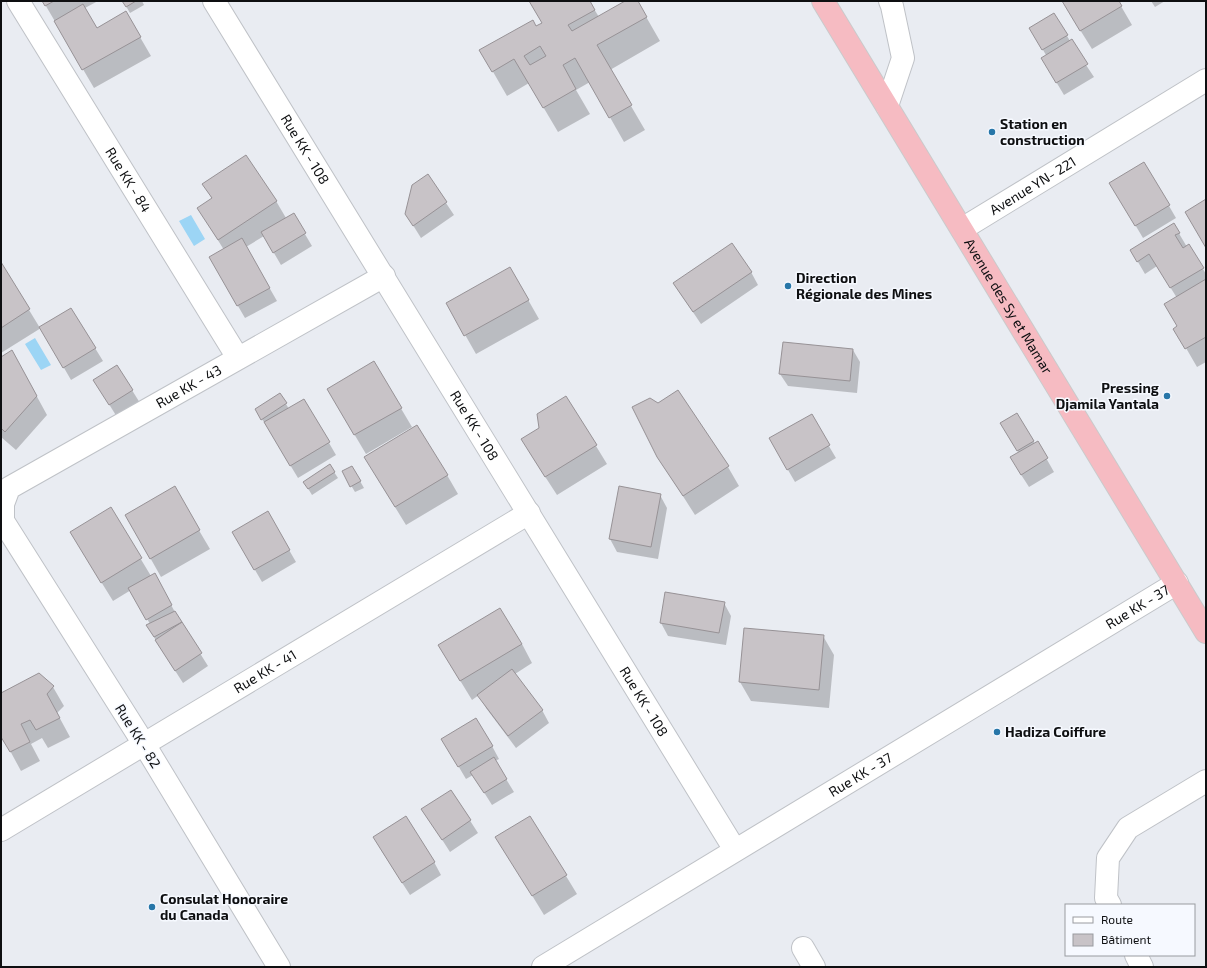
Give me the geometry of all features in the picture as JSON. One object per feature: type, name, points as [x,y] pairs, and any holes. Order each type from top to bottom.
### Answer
[{"type":"highway","name":"Avenue des Sy et Mamar","points":[[823,1],[1206,632]]},
{"type":"street","name":"Rue KK - 84","points":[[18,1],[238,358]]},
{"type":"street","name":"Rue KK - 108","points":[[214,1],[735,850]]},
{"type":"street","points":[[887,106],[903,58],[890,1]]},
{"type":"street","name":"Avenue YN- 221","points":[[962,229],[1206,80]]},
{"type":"street","name":"Rue KK - 43","points":[[3,504],[9,488],[384,276]]},
{"type":"street","name":"Rue KK - 82","points":[[3,504],[3,521],[144,744],[279,967]]},
{"type":"street","name":"Rue KK - 41","points":[[1,830],[528,513]]},
{"type":"street","name":"Rue KK - 37","points":[[543,967],[1177,583]]},
{"type":"street","points":[[1109,904],[1106,898],[1108,858],[1128,828],[1206,781]]},
{"type":"street","points":[[803,948],[814,967]]},
{"type":"street","points":[[1136,956],[1142,967]]},
{"type":"water","points":[[191,215],[205,239],[194,246],[179,221]]},
{"type":"water","points":[[35,338],[51,365],[41,370],[25,344]]},
{"type":"building","points":[[42,1],[54,1],[45,6]]},
{"type":"building","points":[[122,1],[136,1],[126,7]]},
{"type":"building","points":[[529,1],[590,1],[595,10],[568,25],[572,31],[625,1],[638,1],[647,17],[597,45],[632,105],[609,118],[575,58],[563,65],[576,89],[543,108],[514,59],[492,72],[479,50],[533,20],[536,26],[542,23]],"holes":[[[540,46],[546,56],[530,65],[524,56]]]},
{"type":"building","points":[[1062,1],[1119,1],[1122,6],[1080,31]]},
{"type":"building","points":[[83,4],[97,28],[126,11],[141,37],[82,70],[54,21]]},
{"type":"building","points":[[1054,13],[1068,35],[1042,50],[1029,28]]},
{"type":"building","points":[[1072,39],[1088,64],[1056,83],[1041,58]]},
{"type":"building","points":[[246,155],[277,201],[218,240],[197,208],[212,198],[202,184]]},
{"type":"building","points":[[1144,162],[1170,205],[1135,226],[1109,183]]},
{"type":"building","points":[[428,174],[447,202],[413,226],[405,214],[412,185]]},
{"type":"building","points":[[1206,199],[1206,248],[1185,212]]},
{"type":"building","points":[[294,213],[306,233],[273,253],[261,232]]},
{"type":"building","points":[[1174,223],[1180,233],[1175,235],[1183,248],[1189,244],[1204,268],[1170,288],[1149,254],[1137,262],[1130,250]]},
{"type":"building","points":[[242,238],[270,288],[237,306],[209,257]]},
{"type":"building","points":[[732,243],[752,272],[693,312],[673,283]]},
{"type":"building","points":[[1,262],[30,309],[1,328]]},
{"type":"building","points":[[510,267],[529,300],[464,336],[446,303]]},
{"type":"building","points":[[1206,279],[1206,337],[1185,349],[1173,329],[1177,326],[1164,304]]},
{"type":"building","points":[[71,308],[96,348],[63,368],[39,327]]},
{"type":"building","points":[[783,342],[853,349],[850,381],[779,374]]},
{"type":"building","points":[[12,350],[37,396],[5,432],[1,428],[1,357]]},
{"type":"building","points":[[374,361],[402,408],[354,435],[327,389]]},
{"type":"building","points":[[117,365],[133,390],[109,405],[93,380]]},
{"type":"building","points":[[678,390],[729,466],[683,496],[657,457],[632,407],[650,398],[658,403]]},
{"type":"building","points":[[280,393],[287,403],[261,420],[255,409]]},
{"type":"building","points":[[566,396],[597,445],[545,477],[521,439],[539,428],[537,414]]},
{"type":"building","points":[[304,399],[330,442],[290,466],[264,422]]},
{"type":"building","points":[[1017,413],[1034,441],[1017,451],[1000,423]]},
{"type":"building","points":[[812,414],[830,445],[787,470],[769,438]]},
{"type":"building","points":[[417,425],[448,475],[395,507],[364,457]]},
{"type":"building","points":[[1038,441],[1048,458],[1021,475],[1010,457]]},
{"type":"building","points":[[330,464],[335,472],[308,489],[303,482]]},
{"type":"building","points":[[352,466],[361,481],[350,487],[342,471]]},
{"type":"building","points":[[175,486],[200,530],[150,559],[125,515]]},
{"type":"building","points":[[619,486],[661,494],[651,547],[609,539]]},
{"type":"building","points":[[111,507],[142,558],[101,583],[70,532]]},
{"type":"building","points":[[268,511],[290,550],[254,570],[232,532]]},
{"type":"building","points":[[155,573],[172,605],[146,620],[128,588]]},
{"type":"building","points":[[665,592],[725,602],[719,633],[660,623]]},
{"type":"building","points":[[500,608],[522,644],[460,681],[438,645]]},
{"type":"building","points":[[175,611],[182,622],[154,637],[146,625]]},
{"type":"building","points":[[182,622],[202,653],[175,671],[155,640]]},
{"type":"building","points":[[744,628],[824,635],[819,690],[739,682]]},
{"type":"building","points":[[512,669],[543,710],[508,736],[477,695]]},
{"type":"building","points":[[39,673],[54,686],[47,694],[60,718],[36,730],[30,720],[21,724],[30,742],[10,752],[1,737],[1,693]]},
{"type":"building","points":[[476,718],[493,746],[458,767],[441,739]]},
{"type":"building","points":[[494,757],[507,779],[484,793],[470,772]]},
{"type":"building","points":[[451,790],[471,820],[442,840],[421,809]]},
{"type":"building","points":[[406,816],[435,862],[402,883],[373,837]]},
{"type":"building","points":[[530,816],[567,875],[532,896],[495,837]]},
{"type":"place","name":"Station en construction","points":[[992,132]]},
{"type":"place","name":"Direction Régionale des Mines","points":[[788,286]]},
{"type":"place","name":"Pressing Djamila Yantala","points":[[1167,396]]},
{"type":"place","name":"Hadiza Coiffure","points":[[997,732]]},
{"type":"place","name":"Consulat Honoraire du Canada","points":[[152,907]]}]
